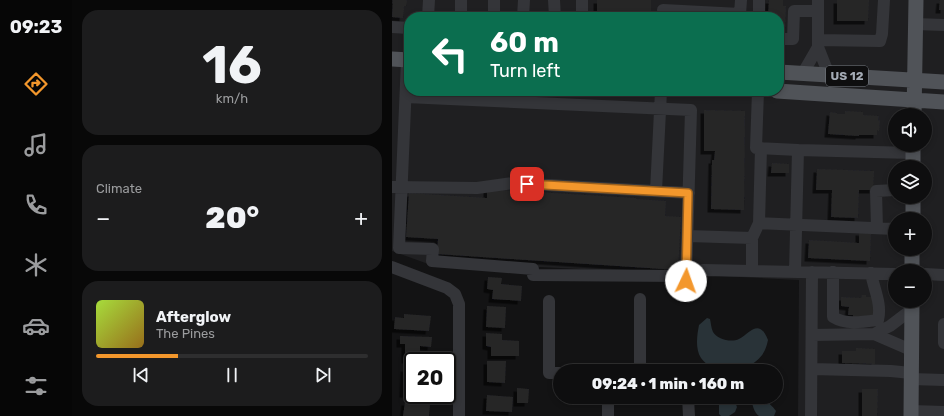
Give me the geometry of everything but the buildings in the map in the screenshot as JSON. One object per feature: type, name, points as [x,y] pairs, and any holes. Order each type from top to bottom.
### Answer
[{"type":"main road","points":[[914,108],[916,0]]},
{"type":"main road","points":[[392,59],[404,60]]},
{"type":"main road","name":"US 12","points":[[784,72],[944,82]]},
{"type":"main road","name":"US 12","points":[[784,91],[944,102]]},
{"type":"main road","points":[[911,413],[912,308]]},
{"type":"street","points":[[428,12],[429,0]]},
{"type":"street","points":[[461,12],[462,0]]},
{"type":"street","points":[[494,0],[494,12]]},
{"type":"street","points":[[523,12],[524,0]]},
{"type":"street","points":[[554,0],[555,12]]},
{"type":"street","points":[[582,0],[582,12]]},
{"type":"street","points":[[740,12],[741,0]]},
{"type":"street","points":[[759,0],[759,12]]},
{"type":"street","points":[[818,44],[880,41],[882,34],[884,0]]},
{"type":"street","points":[[784,39],[793,39],[794,6],[818,5],[818,44],[829,75]]},
{"type":"street","points":[[663,9],[696,12]]},
{"type":"street","points":[[915,24],[944,25]]},
{"type":"street","points":[[392,27],[404,28]]},
{"type":"street","points":[[803,73],[818,44]]},
{"type":"street","points":[[686,279],[691,110],[406,96],[397,187],[399,248],[433,249],[432,261],[533,269],[533,275],[686,279],[703,270],[888,274]]},
{"type":"street","points":[[656,191],[662,96]]},
{"type":"street","points":[[758,96],[756,148],[913,155]]},
{"type":"street","points":[[752,271],[752,238],[759,223],[761,148]]},
{"type":"street","points":[[795,272],[798,150]]},
{"type":"street","points":[[397,187],[477,188],[513,183],[688,193]]},
{"type":"street","points":[[877,228],[876,191],[888,190]]},
{"type":"street","points":[[759,223],[888,228]]},
{"type":"street","points":[[688,236],[752,238]]},
{"type":"street","points":[[392,267],[448,288],[455,294],[459,304],[458,416]]},
{"type":"street","points":[[811,416],[812,272]]},
{"type":"street","points":[[833,272],[833,317],[840,321],[861,322],[878,320],[880,312],[879,299],[874,287],[871,273]]},
{"type":"street","points":[[932,274],[944,275]]},
{"type":"street","points":[[640,299],[640,364]]},
{"type":"street","points":[[549,301],[554,364]]},
{"type":"street","points":[[874,334],[890,326],[910,308]]},
{"type":"street","points":[[944,324],[944,343]]},
{"type":"street","points":[[812,335],[874,334],[911,350]]},
{"type":"street","points":[[812,370],[891,371],[911,376],[944,380]]},
{"type":"street","points":[[608,404],[608,416]]},
{"type":"street","points":[[688,404],[689,416]]},
{"type":"street","points":[[911,413],[939,413]]},
{"type":"shaded area","points":[[392,0],[944,0],[944,416],[798,416],[799,280],[540,267],[431,265],[392,251]]},
{"type":"shaded area","points":[[707,318],[710,319],[712,330],[718,337],[724,340],[732,341],[739,339],[751,330],[758,328],[765,333],[768,340],[762,355],[752,364],[707,364],[701,358],[697,346],[699,325]]},
{"type":"shaded area","points":[[719,404],[736,404],[737,407],[735,412],[729,416],[721,416],[719,414]]},
{"type":"shaded area","points":[[752,404],[770,404],[776,411],[774,416],[759,416]]},
{"type":"route","points":[[527,184],[688,193],[686,281]]}]
